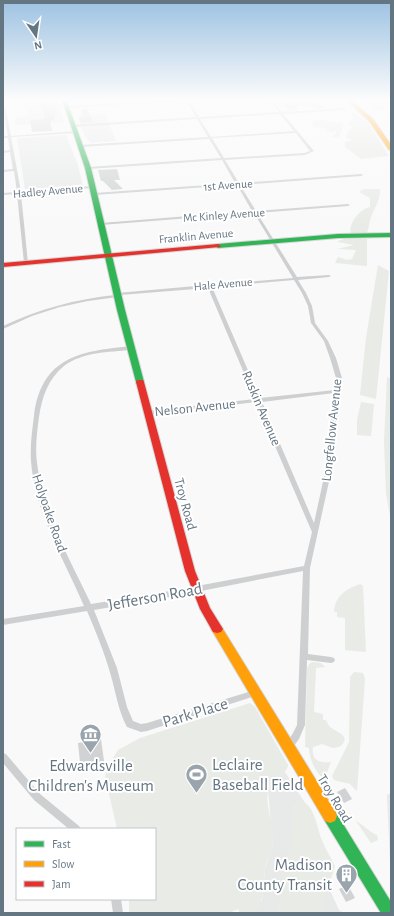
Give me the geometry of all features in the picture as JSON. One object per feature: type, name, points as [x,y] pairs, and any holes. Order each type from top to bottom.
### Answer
[{"type":"main road","name":"Troy Road","points":[[79,142],[88,168],[131,348],[196,589],[216,629],[389,913]]},
{"type":"main road","name":"Franklin Avenue","points":[[3,266],[352,235],[391,236]]},
{"type":"street","points":[[10,142],[18,193],[26,264]]},
{"type":"street","points":[[80,146],[141,142]]},
{"type":"street","name":"Longfellow Avenue","points":[[213,142],[295,277],[310,306],[315,326],[326,341],[334,358],[339,378],[327,477],[307,568],[301,725],[296,736],[288,747]]},
{"type":"street","points":[[88,168],[305,154],[312,151],[305,142]]},
{"type":"street","points":[[3,152],[12,152]]},
{"type":"street","points":[[3,171],[15,170]]},
{"type":"street","name":"1st Avenue","points":[[93,191],[238,184],[361,175]]},
{"type":"street","name":"Hadley Avenue","points":[[3,194],[93,191]]},
{"type":"street","name":"Mc Kinley Avenue","points":[[101,224],[348,205]]},
{"type":"street","name":"Hale Avenue","points":[[3,328],[31,314],[52,306],[81,300],[209,285],[295,277],[328,276]]},
{"type":"street","name":"Ruskin Avenue","points":[[209,285],[314,531]]},
{"type":"street","name":"Holyoake Road","points":[[131,348],[90,354],[73,360],[57,369],[42,388],[36,417],[33,448],[37,480],[58,543],[102,640],[115,675],[127,719],[135,727]]},
{"type":"street","name":"Nelson Avenue","points":[[148,413],[338,391]]},
{"type":"street","name":"Jefferson Road","points":[[3,622],[196,589],[307,568]]},
{"type":"street","points":[[304,656],[331,660]]},
{"type":"street","name":"Park Place","points":[[135,727],[147,727],[255,693]]},
{"type":"street","points":[[3,757],[37,797],[75,828]]},
{"type":"street","points":[[116,900],[118,913]]},
{"type":"shaded area","points":[[18,142],[69,142],[78,165],[83,186],[25,189]]},
{"type":"shaded area","points":[[90,142],[107,142],[91,143]]},
{"type":"shaded area","points":[[345,142],[380,142],[389,156],[361,159],[345,147]]},
{"type":"shaded area","points":[[364,189],[380,189],[377,204],[370,219],[367,233],[351,234],[351,225],[353,221],[362,211],[370,207],[370,198],[359,192]]},
{"type":"shaded area","points":[[344,239],[367,239],[367,266],[335,263],[338,257],[347,260],[352,259],[356,250],[337,249],[354,245],[338,242]]},
{"type":"shaded area","points":[[378,265],[389,271],[376,399],[360,395],[366,338]]},
{"type":"shaded area","points":[[387,377],[391,379],[391,521],[386,494],[384,441]]},
{"type":"shaded area","points":[[361,402],[374,404],[371,436],[357,435],[357,420]]},
{"type":"shaded area","points":[[360,584],[363,586],[366,652],[345,650],[345,618],[337,617],[337,612],[334,612],[339,597],[350,588]]},
{"type":"shaded area","points":[[310,663],[321,663],[325,667],[316,668],[314,712],[323,714],[323,720],[326,720],[329,726],[342,735],[345,740],[339,747],[333,748],[322,744],[313,747],[313,755],[317,760],[331,762],[327,772],[328,781],[317,772],[312,762],[309,748],[305,747],[307,668]]},
{"type":"shaded area","points":[[354,672],[363,673],[365,679],[357,791],[350,784],[334,780],[332,776],[349,742],[350,677]]},
{"type":"shaded area","points":[[250,703],[255,707],[288,765],[285,772],[272,783],[268,791],[268,808],[274,841],[266,865],[262,898],[254,913],[240,913],[238,909],[229,913],[129,913],[129,900],[156,900],[156,828],[117,828],[105,776],[118,750],[140,738]]},
{"type":"shaded area","points":[[285,772],[307,806],[310,847],[339,910],[344,913],[254,913],[262,900],[265,869],[273,845],[268,790],[273,781]]},
{"type":"shaded area","points":[[391,793],[391,886],[387,795]]},
{"type":"shaded area","points":[[302,798],[302,802],[306,804],[313,812],[323,843],[335,866],[327,892],[323,913],[276,913],[279,902],[281,871],[287,858],[292,838],[291,806],[292,803],[294,805],[296,803],[295,800]]},
{"type":"shaded area","points":[[356,821],[377,835],[378,840],[371,843]]},
{"type":"building","points":[[117,169],[120,180],[114,180],[123,189],[112,190],[103,181],[101,181],[98,170]]},
{"type":"building","name":"Edwardsville Children's Museum","points":[[101,739],[105,768],[81,772],[78,743]]},
{"type":"building","points":[[345,788],[352,799],[344,803],[337,792]]},
{"type":"building","name":"Madison County Transit","points":[[348,885],[355,898],[346,902],[339,889]]},
{"type":"traffic: fast","points":[[79,142],[88,168],[121,310],[140,382]]},
{"type":"traffic: fast","points":[[218,246],[338,236],[391,235]]},
{"type":"traffic: fast","points":[[330,816],[389,913]]},
{"type":"traffic: slow","points":[[386,142],[391,149]]},
{"type":"traffic: slow","points":[[217,629],[330,816]]},
{"type":"traffic: jam","points":[[3,265],[218,246]]},
{"type":"traffic: jam","points":[[140,382],[190,571],[205,609],[217,629]]},
{"type":"place","name":"Edwardsville Children's Museum","points":[[91,754]]},
{"type":"place","name":"Leclaire Baseball Field","points":[[197,794]]},
{"type":"place","name":"Madison County Transit","points":[[347,894]]}]
